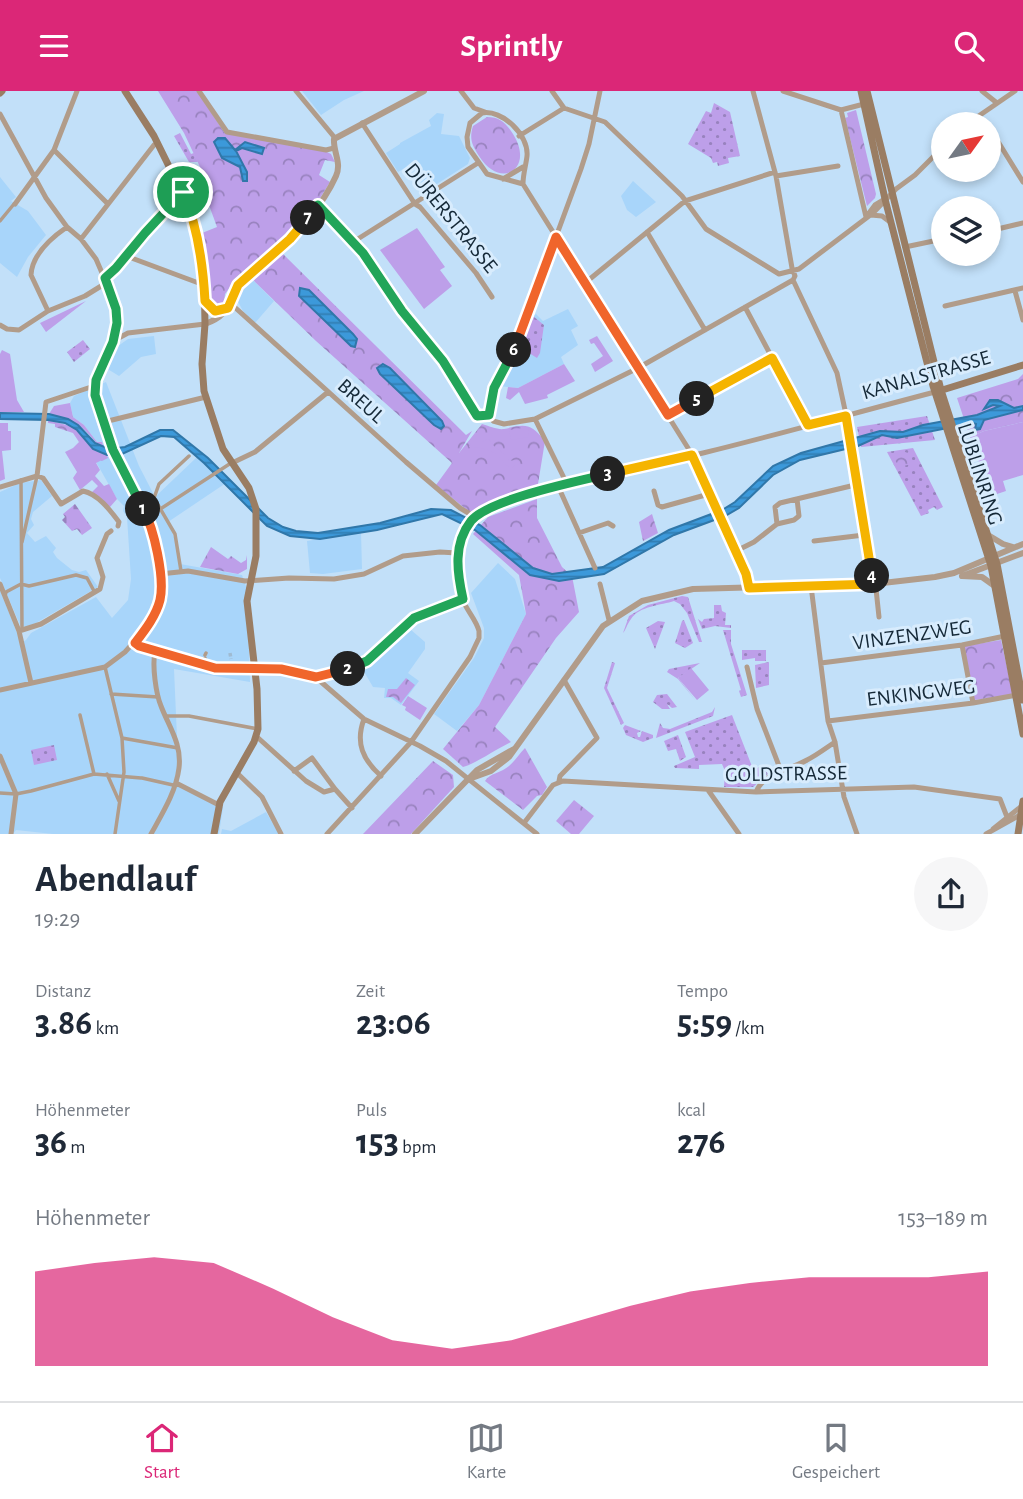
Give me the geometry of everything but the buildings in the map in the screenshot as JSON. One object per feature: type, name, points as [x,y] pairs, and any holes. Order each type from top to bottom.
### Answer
[{"type":"main road","points":[[125,91],[158,143],[183,192],[198,240],[204,285],[202,364],[205,397],[218,438],[249,488],[256,509],[256,556],[248,581],[247,601],[258,699],[257,733],[219,805],[214,834]]},
{"type":"main road","points":[[861,91],[893,227],[938,391]]},
{"type":"main road","points":[[867,91],[938,391]]},
{"type":"main road","name":"KANALSTRASSE","points":[[938,391],[1023,365]]},
{"type":"main road","name":"LUBLINRING","points":[[938,391],[993,561]]},
{"type":"main road","name":"LUBLINRING","points":[[952,435],[988,535],[993,561]]},
{"type":"main road","points":[[993,561],[996,587],[1020,697]]},
{"type":"main road","points":[[993,561],[1019,658],[1023,734]]},
{"type":"main road","points":[[1018,834],[1022,808]]},
{"type":"street","points":[[0,221],[54,150],[77,91]]},
{"type":"street","points":[[199,91],[227,132],[326,150],[334,148]]},
{"type":"street","points":[[296,91],[335,138]]},
{"type":"street","points":[[113,342],[128,333],[205,324],[218,319],[229,306],[235,288],[241,281],[290,239],[318,205],[338,171],[333,141],[335,138],[424,91]]},
{"type":"street","points":[[461,91],[474,108],[505,118],[526,148],[523,184],[692,455],[746,574],[749,588]]},
{"type":"street","points":[[552,91],[564,108],[605,122],[685,201],[706,229],[779,274],[794,270],[869,216],[931,158]]},
{"type":"street","points":[[600,91],[589,144],[556,237],[515,348],[494,388],[489,415],[493,421],[504,424],[535,419],[638,368],[793,280]]},
{"type":"street","points":[[783,91],[841,110],[864,104]]},
{"type":"street","points":[[982,91],[996,103]]},
{"type":"street","points":[[983,112],[1015,91]]},
{"type":"street","points":[[756,92],[794,270],[793,280],[837,373],[879,617]]},
{"type":"street","points":[[519,136],[564,108]]},
{"type":"street","points":[[841,110],[869,216]]},
{"type":"street","points":[[485,112],[470,123],[468,147],[487,174],[523,184]]},
{"type":"street","points":[[0,114],[34,179],[67,227],[81,239],[96,259],[116,309],[117,327],[94,386],[95,395],[114,452],[148,517],[160,574],[161,594],[156,612],[135,643],[105,667],[0,690]]},
{"type":"street","name":"DÜRERSTRASSE","points":[[362,123],[415,204],[476,273],[492,297]]},
{"type":"street","points":[[81,239],[158,143]]},
{"type":"street","points":[[1001,143],[1020,168],[1023,182]]},
{"type":"street","points":[[54,150],[108,204]]},
{"type":"street","points":[[353,242],[478,163]]},
{"type":"street","points":[[585,283],[685,201],[775,174],[838,166]]},
{"type":"street","points":[[503,179],[523,167]]},
{"type":"street","points":[[0,325],[19,330],[45,312],[85,296],[106,281],[183,192]]},
{"type":"street","points":[[318,205],[353,242],[377,273],[402,311],[443,361],[477,416],[489,415]]},
{"type":"street","points":[[869,216],[884,217],[893,227]]},
{"type":"street","points":[[1001,228],[1023,223]]},
{"type":"street","points":[[45,312],[31,270],[44,247],[67,227]]},
{"type":"street","points":[[647,232],[705,330]]},
{"type":"street","points":[[905,247],[931,242]]},
{"type":"street","points":[[126,256],[204,285]]},
{"type":"street","points":[[945,306],[1023,288]]},
{"type":"street","points":[[1015,291],[1023,320]]},
{"type":"street","points":[[205,301],[215,311],[229,306]]},
{"type":"street","name":"BREUL","points":[[229,306],[472,521]]},
{"type":"street","points":[[745,307],[808,425]]},
{"type":"street","points":[[117,327],[128,333]]},
{"type":"street","points":[[668,415],[772,358]]},
{"type":"street","points":[[21,547],[37,477],[46,402],[94,386]]},
{"type":"street","name":"KANALSTRASSE","points":[[472,521],[494,507],[567,484],[692,455],[938,391]]},
{"type":"street","points":[[148,517],[220,469],[255,452],[328,392]]},
{"type":"street","points":[[104,422],[205,397]]},
{"type":"street","points":[[535,419],[567,484]]},
{"type":"street","points":[[181,571],[177,540],[154,498],[159,484],[189,456]]},
{"type":"street","points":[[0,487],[21,480],[43,478],[61,504],[83,491],[88,492],[107,506],[119,522],[118,526]]},
{"type":"street","points":[[20,630],[21,480]]},
{"type":"street","points":[[777,524],[776,506],[855,485]]},
{"type":"street","points":[[558,487],[595,568]]},
{"type":"street","points":[[654,491],[658,505],[662,507],[709,494]]},
{"type":"street","points":[[736,551],[759,539],[777,524],[799,516],[797,499]]},
{"type":"street","points":[[327,834],[411,742],[470,657],[479,638],[477,625],[463,599],[458,577],[457,553],[472,521]]},
{"type":"street","points":[[579,533],[608,523],[613,526]]},
{"type":"street","points":[[20,630],[41,624],[97,591],[103,580],[98,556],[107,534],[111,531]]},
{"type":"street","points":[[814,541],[863,535]]},
{"type":"street","points":[[988,535],[1003,544],[1015,547]]},
{"type":"street","points":[[962,576],[1023,544]]},
{"type":"street","points":[[160,574],[197,572],[248,581],[289,577],[346,578],[364,574],[403,556],[457,553]]},
{"type":"street","points":[[415,834],[477,770],[515,748],[594,637],[609,620],[642,601],[674,592],[874,584],[954,573],[1023,553]]},
{"type":"street","points":[[954,573],[982,577],[996,587]]},
{"type":"street","points":[[5,596],[6,592],[21,584],[29,586],[76,575],[87,578],[93,591]]},
{"type":"street","points":[[0,584],[20,630],[32,683]]},
{"type":"street","points":[[600,584],[609,620]]},
{"type":"street","points":[[811,586],[828,721],[835,742],[843,789],[857,834]]},
{"type":"street","points":[[316,677],[365,663],[414,618],[463,599]]},
{"type":"street","name":"VINZENZWEG","points":[[821,663],[962,645],[1006,636]]},
{"type":"street","points":[[135,643],[155,652],[204,666],[289,670],[316,677],[364,719],[442,759],[537,834]]},
{"type":"street","points":[[962,645],[973,703]]},
{"type":"street","points":[[151,834],[176,783],[179,768],[178,748],[158,697],[155,652]]},
{"type":"street","points":[[204,666],[205,655]]},
{"type":"street","points":[[231,659],[232,667]]},
{"type":"street","points":[[105,667],[122,738],[123,775],[115,834]]},
{"type":"street","points":[[747,667],[757,709],[782,771]]},
{"type":"street","points":[[524,823],[560,776],[597,738],[564,680]]},
{"type":"street","points":[[111,694],[158,697]]},
{"type":"street","name":"ENKINGWEG","points":[[828,721],[1020,697]]},
{"type":"street","points":[[80,715],[94,774]]},
{"type":"street","points":[[165,716],[189,716],[257,733],[294,771],[320,791],[328,792],[334,789]]},
{"type":"street","points":[[364,719],[360,736],[361,748],[381,776]]},
{"type":"street","points":[[122,738],[178,748]]},
{"type":"street","points":[[756,792],[763,782],[806,761],[835,742]]},
{"type":"street","points":[[0,756],[16,794],[11,834]]},
{"type":"street","points":[[294,771],[312,758],[334,789],[352,808]]},
{"type":"street","points":[[236,772],[262,797],[281,834]]},
{"type":"street","points":[[0,793],[16,794],[94,774],[123,775],[172,786],[176,783]]},
{"type":"street","points":[[107,774],[119,802]]},
{"type":"street","points":[[176,783],[219,805]]},
{"type":"street","name":"GOLDSTRASSE","points":[[556,783],[756,792],[914,787],[1000,799],[1006,817]]},
{"type":"street","points":[[708,790],[739,834]]},
{"type":"street","points":[[986,834],[1022,808]]},
{"type":"street","points":[[993,829],[1002,827],[1022,808]]},
{"type":"shaded area","points":[[302,91],[364,91],[321,115]]},
{"type":"shaded area","points":[[437,113],[444,114],[441,134],[459,136],[470,158],[468,164],[426,191],[412,164],[398,172],[386,153],[431,126],[429,120]]},
{"type":"shaded area","points":[[0,177],[16,197],[11,201],[28,211],[46,235],[28,257],[17,277],[0,263]]},
{"type":"shaded area","points":[[633,181],[656,202],[636,217],[627,210],[621,196]]},
{"type":"shaded area","points":[[250,277],[274,301],[255,323],[243,311],[235,296]]},
{"type":"shaded area","points":[[568,309],[578,326],[571,330],[578,345],[561,357],[564,364],[518,388],[499,386],[520,350],[533,316],[536,314],[543,321]]},
{"type":"shaded area","points":[[154,336],[156,354],[141,357],[119,376],[106,368],[118,346],[128,339]]},
{"type":"shaded area","points":[[106,382],[139,466],[155,497],[197,457],[226,483],[168,522],[180,564],[242,575],[247,589],[250,682],[174,669],[179,783],[223,807],[219,834],[53,834],[16,830],[13,834],[0,834],[0,590],[21,643],[31,633],[96,597],[112,618],[128,600],[131,579],[124,506],[117,499],[96,462],[108,457],[102,442],[97,442],[84,425],[73,417],[70,403],[74,396]]},
{"type":"shaded area","points":[[41,480],[52,496],[33,512],[31,519],[34,525],[27,533],[35,542],[46,536],[56,548],[53,552],[57,558],[72,570],[86,570],[98,587],[25,627],[20,625],[0,578],[0,492],[20,483]]},
{"type":"shaded area","points":[[361,532],[362,569],[310,573],[307,541]]},
{"type":"shaded area","points":[[498,563],[515,579],[526,614],[479,705],[457,731],[434,714],[474,658],[484,638],[484,628],[471,593]]},
{"type":"shaded area","points":[[410,629],[425,642],[425,649],[408,673],[419,681],[401,705],[391,698],[384,698],[385,688],[373,687],[363,670]]},
{"type":"shaded area","points":[[266,812],[279,834],[221,834],[222,829],[231,831]]},
{"type":"green space","points":[[158,91],[197,91],[224,132],[327,152],[335,162],[325,160],[319,175],[330,182],[317,203],[310,206],[279,241],[235,280],[225,294],[224,302],[217,308],[209,298],[208,264],[202,233],[217,227],[202,186],[208,184],[184,133]]},
{"type":"green space","points":[[714,103],[730,112],[740,156],[728,158],[729,163],[718,166],[717,162],[713,163],[711,158],[688,144],[706,111],[711,113]]},
{"type":"green space","points":[[856,110],[876,194],[867,206],[845,118],[848,117],[847,113]]},
{"type":"green space","points":[[487,117],[499,119],[505,124],[519,146],[518,165],[512,171],[497,172],[488,166],[475,148],[471,138],[473,126]]},
{"type":"green space","points":[[180,133],[198,162],[189,162],[174,136]]},
{"type":"green space","points":[[417,228],[445,267],[440,270],[452,286],[424,309],[380,250]]},
{"type":"green space","points":[[282,253],[466,435],[472,431],[459,453],[482,424],[502,429],[527,426],[535,431],[545,441],[537,490],[472,514],[436,485],[452,463],[316,341],[250,277]]},
{"type":"green space","points":[[86,301],[46,332],[40,323]]},
{"type":"green space","points":[[533,316],[544,325],[537,358],[521,348]]},
{"type":"green space","points":[[597,336],[613,361],[595,372],[591,364],[603,356],[589,340]]},
{"type":"green space","points":[[83,340],[90,349],[74,362],[67,352]]},
{"type":"green space","points":[[2,350],[10,354],[17,400],[24,412],[0,412]]},
{"type":"green space","points":[[564,364],[575,381],[547,395],[548,398],[525,404],[519,392],[510,400],[506,398],[508,387],[518,388]]},
{"type":"green space","points":[[1023,374],[1023,422],[970,437],[957,398],[1018,379]]},
{"type":"green space","points":[[70,403],[73,417],[84,425],[97,442],[102,442],[104,448],[78,426],[49,414],[54,406]]},
{"type":"green space","points":[[927,416],[935,440],[861,447],[857,427]]},
{"type":"green space","points":[[48,420],[74,427],[93,449],[108,458],[102,461],[79,442],[73,433],[55,427],[55,424],[48,423]]},
{"type":"green space","points":[[1023,422],[1023,475],[1003,481],[1006,491],[991,496],[970,437]]},
{"type":"green space","points":[[0,423],[8,423],[11,450],[2,451],[5,479],[0,481]]},
{"type":"green space","points":[[528,427],[529,437],[511,440],[509,430]]},
{"type":"green space","points":[[488,438],[509,461],[520,463],[511,468],[491,452],[469,447],[471,443],[481,443]]},
{"type":"green space","points":[[81,440],[102,460],[96,463],[100,470],[95,476],[104,486],[109,484],[117,499],[110,507],[92,492],[98,486],[92,480],[80,490],[73,478],[77,472],[65,452]]},
{"type":"green space","points":[[913,448],[943,507],[937,510],[934,507],[921,516],[887,452]]},
{"type":"green space","points":[[908,453],[911,464],[900,467],[890,454]]},
{"type":"green space","points":[[537,499],[537,518],[562,567],[572,576],[579,612],[556,638],[495,727],[511,742],[463,767],[443,749],[479,705],[526,614],[519,575],[473,534],[488,517]]},
{"type":"green space","points":[[75,504],[92,528],[82,535],[77,529],[72,531],[62,520],[65,517],[63,514]]},
{"type":"green space","points":[[652,514],[658,533],[643,541],[639,522]]},
{"type":"green space","points":[[211,547],[228,559],[231,556],[241,563],[246,560],[247,555],[247,569],[238,574],[200,567]]},
{"type":"green space","points":[[682,596],[688,597],[702,642],[699,642],[687,613],[674,601],[639,611],[623,633],[629,616],[648,605]]},
{"type":"green space","points":[[714,605],[721,605],[722,611],[726,613],[725,625],[731,625],[731,628],[715,626],[702,629],[698,619],[702,622],[704,619],[714,618]]},
{"type":"green space","points":[[684,620],[693,643],[685,648],[675,643]]},
{"type":"green space","points":[[658,621],[665,622],[655,649],[646,628]]},
{"type":"green space","points":[[723,630],[731,630],[731,644],[747,695],[741,697],[741,690]]},
{"type":"green space","points":[[1001,640],[1013,695],[974,700],[964,646]]},
{"type":"green space","points":[[742,650],[766,650],[766,661],[755,661],[755,658],[742,660]]},
{"type":"green space","points":[[612,662],[615,663],[607,688],[624,723],[621,725],[604,688]]},
{"type":"green space","points":[[769,662],[769,685],[756,688],[755,665]]},
{"type":"green space","points":[[700,663],[678,678],[696,701],[678,679],[667,672],[669,669]]},
{"type":"green space","points":[[691,668],[709,690],[697,700],[678,678]]},
{"type":"green space","points":[[406,678],[415,685],[401,703],[393,697],[386,697],[388,689],[397,689]]},
{"type":"green space","points":[[667,694],[677,707],[672,708],[667,704],[670,709],[662,709],[653,702],[657,695]]},
{"type":"green space","points":[[408,696],[427,708],[420,720],[402,705]]},
{"type":"green space","points":[[715,707],[713,716],[656,738],[660,723],[663,728],[670,729],[712,712]]},
{"type":"green space","points":[[732,715],[753,769],[764,766],[768,774],[753,787],[724,787],[725,771],[722,764],[699,765],[699,769],[675,768],[674,766],[695,757],[685,732]]},
{"type":"green space","points":[[625,725],[641,731],[637,733],[638,737],[642,731],[653,735],[653,738],[643,742],[626,735],[623,728]]},
{"type":"green space","points":[[678,735],[686,757],[680,761],[676,749],[668,751],[664,741]]},
{"type":"green space","points":[[54,745],[57,760],[34,765],[31,750]]},
{"type":"green space","points":[[525,748],[547,787],[542,795],[537,796],[523,810],[485,781],[509,766]]},
{"type":"green space","points":[[433,761],[453,775],[454,787],[411,834],[363,834]]},
{"type":"green space","points":[[574,800],[594,816],[579,834],[571,834],[556,821]]},
{"type":"water","points":[[218,138],[225,138],[235,150],[245,142],[264,148],[262,154],[242,148],[236,151],[247,172],[247,181],[243,181],[240,167],[222,158],[214,142]]},
{"type":"water","points":[[300,288],[309,290],[353,334],[357,339],[355,347],[299,296]]},
{"type":"water","points":[[383,364],[442,421],[444,426],[441,429],[380,374],[377,368]]},
{"type":"water","points":[[990,400],[998,400],[1014,408],[1023,406],[1023,410],[984,420],[980,429],[975,430],[976,424],[973,423],[897,438],[882,435],[858,446],[800,460],[773,475],[739,508],[725,516],[674,535],[604,574],[559,581],[530,575],[475,530],[442,514],[377,530],[320,539],[290,536],[267,526],[174,437],[161,436],[122,454],[107,455],[93,449],[77,430],[65,423],[0,419],[0,413],[49,414],[68,419],[78,425],[95,443],[109,449],[125,447],[160,430],[173,430],[208,458],[268,518],[283,527],[318,533],[380,523],[431,509],[451,510],[480,525],[533,568],[552,574],[603,567],[669,530],[722,510],[735,502],[773,466],[801,453],[880,431],[903,432],[923,425],[977,415],[1000,406],[993,405],[984,409]]},
{"type":"tunnel","points":[[230,653],[231,659]]},
{"type":"route","points":[[183,192],[191,211],[201,253],[205,301],[211,310],[228,308],[238,285],[290,239],[318,205],[363,253],[402,311],[460,385],[477,416],[489,415],[494,388],[515,348],[556,237],[668,415],[772,358],[808,425],[846,416],[863,535],[874,584],[749,588],[746,574],[692,455],[567,484],[511,501],[479,515],[468,526],[457,553],[458,577],[463,599],[414,618],[367,661],[350,669],[316,677],[281,669],[215,668],[139,646],[135,643],[150,622],[161,594],[156,549],[149,520],[113,450],[94,386],[113,342],[117,323],[116,309],[105,278],[183,192]]}]
